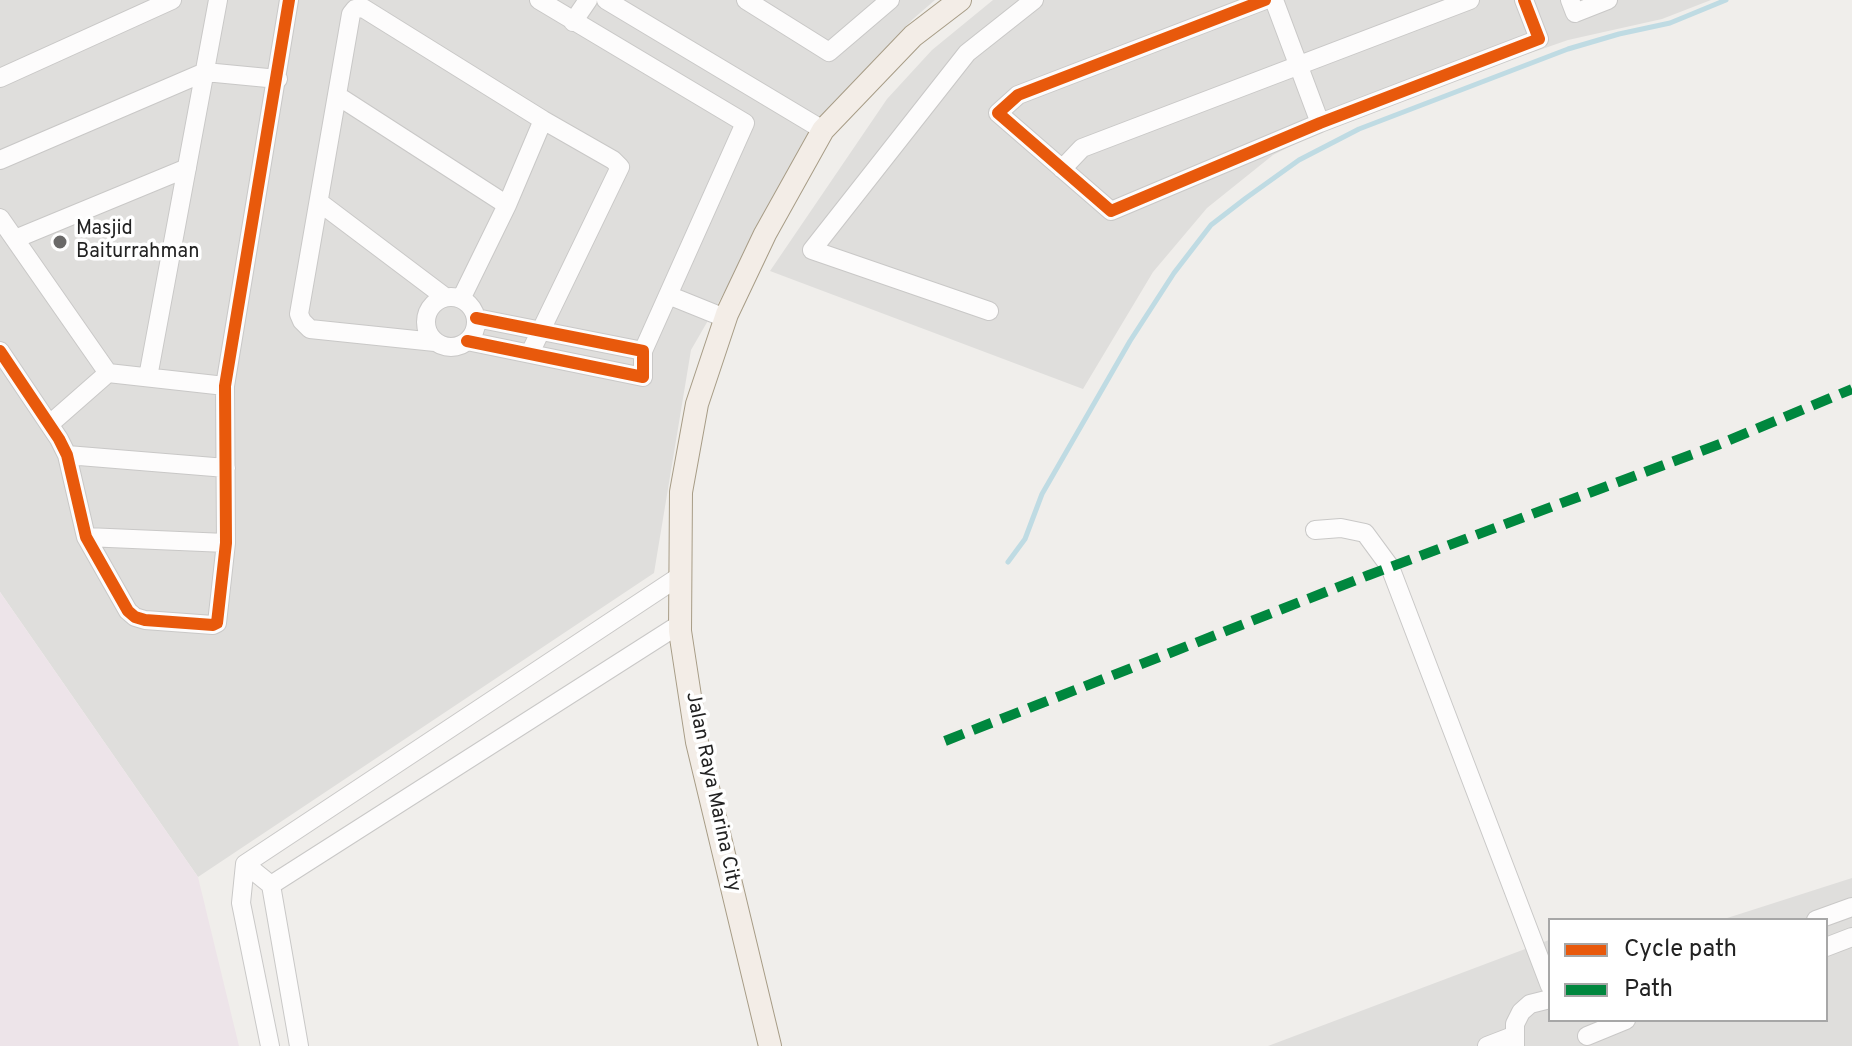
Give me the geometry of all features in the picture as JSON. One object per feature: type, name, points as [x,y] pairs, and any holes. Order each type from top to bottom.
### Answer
[{"type":"main road","name":"Jalan Raya Marina City","points":[[770,1046],[697,742],[680,624],[681,492],[697,404],[725,318],[765,234],[823,130],[913,36],[960,0]]},
{"type":"street","points":[[0,78],[172,0]]},
{"type":"street","points":[[148,377],[218,0]]},
{"type":"street","points":[[0,351],[51,423],[67,455],[86,537],[135,617],[213,625],[219,619],[226,543],[225,386],[289,0]]},
{"type":"street","points":[[539,0],[745,123]]},
{"type":"street","points":[[573,22],[588,0]]},
{"type":"street","points":[[606,0],[823,130]]},
{"type":"street","points":[[746,0],[829,52],[890,0]]},
{"type":"street","points":[[989,311],[812,250],[967,53],[1034,0]]},
{"type":"street","points":[[1265,0],[1018,95],[998,113],[1111,211],[1320,123],[1539,39],[1524,0]]},
{"type":"street","points":[[1274,0],[1320,123]]},
{"type":"street","points":[[1062,169],[1082,148],[1470,0]]},
{"type":"street","points":[[1570,0],[1575,13],[1608,0]]},
{"type":"street","points":[[530,353],[620,167],[363,8],[355,9],[351,14],[299,314],[310,329],[435,342],[451,347],[467,341],[643,377],[643,351],[745,123],[762,93]]},
{"type":"street","points":[[0,160],[205,72],[278,79]]},
{"type":"street","points":[[338,96],[507,205]]},
{"type":"street","points":[[435,342],[429,336],[425,320],[432,305],[453,298],[507,205],[543,120]]},
{"type":"street","points":[[15,239],[187,168]]},
{"type":"street","points":[[319,202],[453,298],[468,303],[476,318],[476,326],[467,341]]},
{"type":"street","points":[[0,218],[108,373]]},
{"type":"street","points":[[668,295],[725,318]]},
{"type":"street","points":[[476,318],[643,351]]},
{"type":"street","points":[[51,423],[108,373],[225,386]]},
{"type":"street","points":[[67,455],[226,468]]},
{"type":"street","points":[[1315,530],[1341,528],[1365,533],[1390,567],[1548,981]]},
{"type":"street","points":[[86,537],[226,543]]},
{"type":"street","points":[[245,864],[680,576]]},
{"type":"street","points":[[271,885],[680,624]]},
{"type":"street","points":[[370,782],[386,812]]},
{"type":"street","points":[[245,864],[271,885],[299,1046]]},
{"type":"street","points":[[245,864],[241,903],[270,1046]]},
{"type":"street","points":[[1822,918],[1852,907]]},
{"type":"street","points":[[1828,946],[1852,937]]},
{"type":"street","points":[[1487,1046],[1514,1041],[1515,1024],[1521,1012],[1530,1004],[1548,1000]]},
{"type":"street","points":[[1585,1034],[1620,1022]]},
{"type":"shaded area","points":[[0,0],[935,0],[913,19],[833,104],[691,350],[654,573],[198,877],[0,592]]},
{"type":"shaded area","points":[[993,0],[1711,0],[1662,19],[1568,40],[1350,116],[1273,155],[1207,208],[1153,272],[1083,389],[770,271],[887,99],[932,50]]},
{"type":"shaded area","points":[[0,592],[198,877],[239,1046],[0,1046]]},
{"type":"shaded area","points":[[1852,878],[1852,1046],[1268,1046],[1548,940],[1548,1022],[1828,1022],[1828,918],[1727,918]]},
{"type":"waterway","points":[[1008,562],[1025,539],[1042,494],[1130,341],[1174,273],[1211,225],[1299,160],[1359,129],[1568,49],[1670,23],[1726,0]]},
{"type":"marked path","points":[[945,741],[1369,575],[1720,444],[1852,389]]},
{"type":"cycle path","points":[[0,351],[67,455],[86,537],[128,611],[145,620],[217,623],[226,543],[225,386],[289,0]]},
{"type":"cycle path","points":[[1265,0],[1018,95],[998,113],[1111,211],[1320,123],[1539,39],[1524,0]]},
{"type":"cycle path","points":[[467,341],[643,377],[643,351],[476,318]]},
{"type":"place","name":"Masjid Baiturrahman","points":[[60,242]]}]
